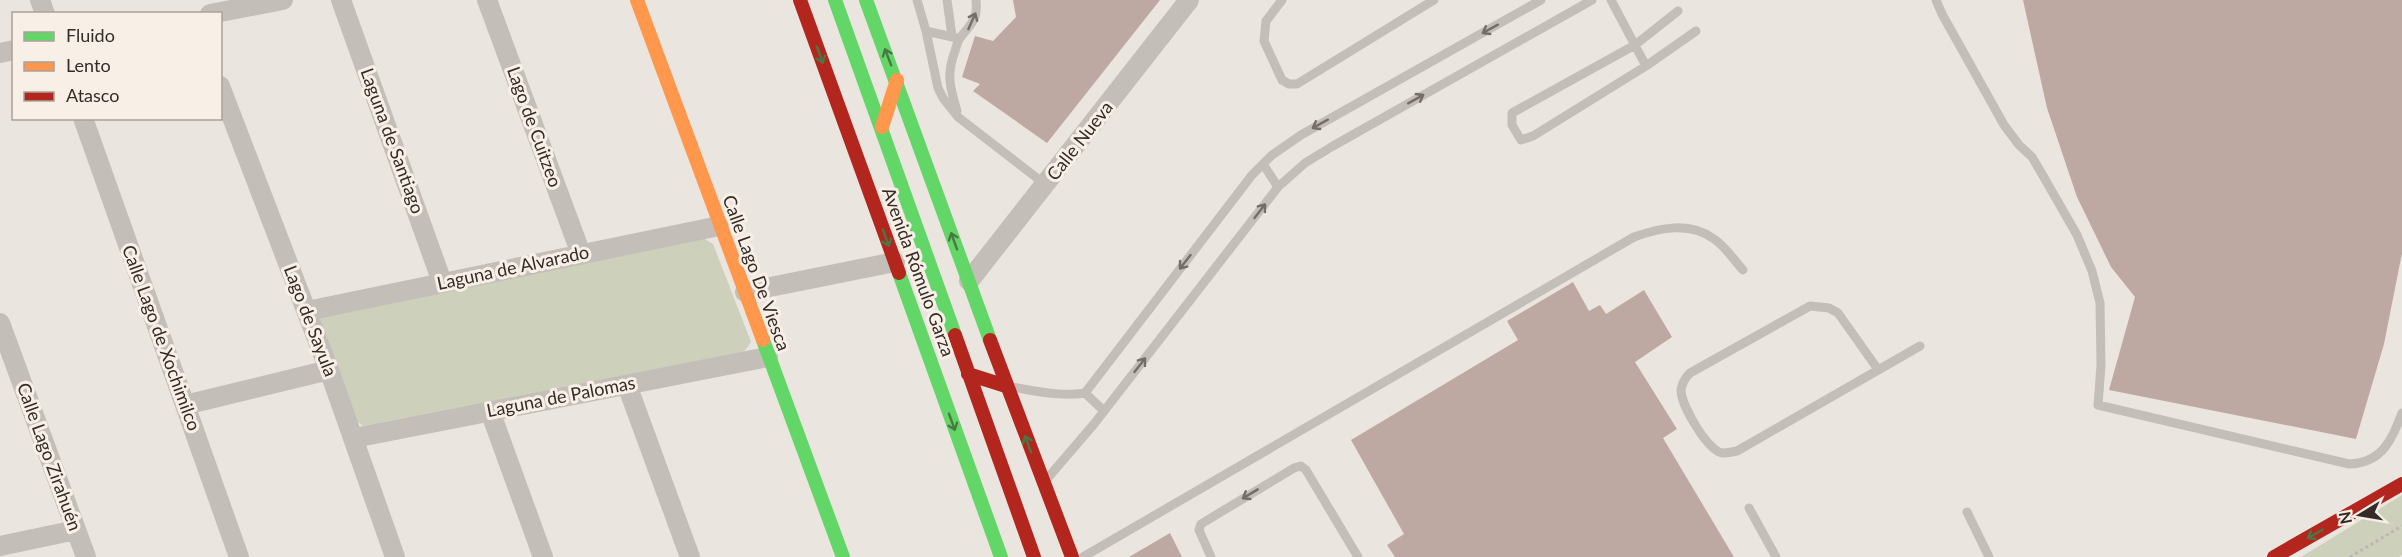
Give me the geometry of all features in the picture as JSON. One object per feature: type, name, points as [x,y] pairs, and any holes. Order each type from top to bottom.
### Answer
[{"type":"street","points":[[220,12],[283,0]]},
{"type":"street","name":"Laguna de Santiago","points":[[341,0],[442,282]]},
{"type":"street","name":"Lago de Cuitzeo","points":[[487,0],[581,254]]},
{"type":"street","name":"Calle Lago De Viesca","points":[[637,0],[843,557]]},
{"type":"street","name":"Avenida Rómulo Garza","points":[[800,0],[1001,557]]},
{"type":"street","name":"Avenida Rómulo Garza","points":[[835,0],[1034,557]]},
{"type":"street","points":[[866,0],[1042,484],[1072,557]]},
{"type":"street","name":"Calle Nueva","points":[[969,281],[1189,0]]},
{"type":"street","points":[[882,127],[897,80]]},
{"type":"street","name":"Lago de Sayula","points":[[222,91],[354,438],[396,557]]},
{"type":"street","name":"Calle Lago de Xochimilco","points":[[84,120],[239,557]]},
{"type":"street","name":"Laguna de Alvarado","points":[[306,311],[719,226]]},
{"type":"street","points":[[745,292],[895,262]]},
{"type":"street","name":"Calle Lago Zirahuén","points":[[0,323],[86,557]]},
{"type":"street","name":"Laguna de Palomas","points":[[354,438],[768,357]]},
{"type":"street","points":[[185,405],[328,370]]},
{"type":"street","points":[[968,374],[1006,386]]},
{"type":"street","points":[[627,385],[690,557]]},
{"type":"street","points":[[490,411],[543,557]]},
{"type":"street","points":[[2274,557],[2402,484]]},
{"type":"street","points":[[0,546],[76,530]]},
{"type":"lane","points":[[917,0],[938,88],[958,117],[1046,185]]},
{"type":"lane","points":[[947,0],[956,37],[949,80],[958,117]]},
{"type":"lane","points":[[926,31],[956,37],[973,24],[977,9],[976,0]]},
{"type":"lane","points":[[1282,0],[1266,21],[1263,41],[1282,80],[1289,84],[1297,84],[1434,0]]},
{"type":"lane","points":[[1006,386],[1048,393],[1085,393],[1252,175],[1263,164],[1301,135],[1541,0]]},
{"type":"lane","points":[[1042,484],[1104,411],[1278,188],[1305,163],[1592,0]]},
{"type":"lane","points":[[1611,0],[1646,66]]},
{"type":"lane","points":[[1936,0],[2004,125],[2019,145],[2032,157],[2042,174],[2077,235],[2092,271],[2100,303],[2101,365],[2098,405],[2349,464],[2358,464],[2376,458],[2399,428],[2402,413]]},
{"type":"lane","points":[[1678,11],[1635,45],[1512,113],[1512,124],[1521,140],[1533,136],[1646,66],[1696,31]]},
{"type":"lane","points":[[1263,164],[1278,188]]},
{"type":"lane","points":[[1083,557],[1634,237],[1655,229],[1676,227],[1693,230],[1714,238],[1743,270]]},
{"type":"lane","points":[[1877,368],[1838,314],[1829,308],[1810,306],[1690,373],[1683,380],[1682,399],[1709,445],[1722,453],[1729,453],[1737,451],[1877,368],[1920,346]]},
{"type":"lane","points":[[1085,393],[1104,411]]},
{"type":"lane","points":[[1210,557],[1199,530],[1201,524],[1301,466],[1306,470],[1358,557]]},
{"type":"lane","points":[[1749,508],[1776,557]]},
{"type":"lane","points":[[1967,512],[1989,557]]},
{"type":"path","points":[[2350,557],[2402,526]]},
{"type":"green space","points":[[703,238],[713,244],[751,342],[744,352],[363,426],[354,419],[315,322],[322,312]]},
{"type":"green space","points":[[2402,495],[2402,555],[2399,557],[2301,557]]},
{"type":"building","points":[[1013,0],[1160,0],[1047,143],[973,91],[980,84],[962,77],[975,36],[993,41],[1016,17]]},
{"type":"building","points":[[2023,0],[2402,0],[2402,253],[2384,344],[2356,439],[2109,390],[2135,297],[2111,267],[2077,197],[2047,108]]},
{"type":"building","points":[[1573,282],[1589,311],[1600,305],[1606,314],[1644,290],[1672,337],[1635,362],[1677,429],[1663,438],[1734,557],[1395,557],[1387,545],[1404,534],[1351,440],[1518,340],[1507,321]]},
{"type":"building","points":[[1170,533],[1182,557],[1129,557]]},
{"type":"traffic: fast","points":[[835,0],[955,335]]},
{"type":"traffic: fast","points":[[866,0],[990,340]]},
{"type":"traffic: fast","points":[[899,273],[1001,557]]},
{"type":"traffic: fast","points":[[763,340],[843,557]]},
{"type":"traffic: slow","points":[[637,0],[763,340]]},
{"type":"traffic: slow","points":[[882,127],[897,80]]},
{"type":"traffic: jam","points":[[800,0],[899,273]]},
{"type":"traffic: jam","points":[[955,335],[1034,557]]},
{"type":"traffic: jam","points":[[990,340],[1072,557]]},
{"type":"traffic: jam","points":[[968,374],[1006,386]]},
{"type":"traffic: jam","points":[[2274,557],[2402,484]]}]
